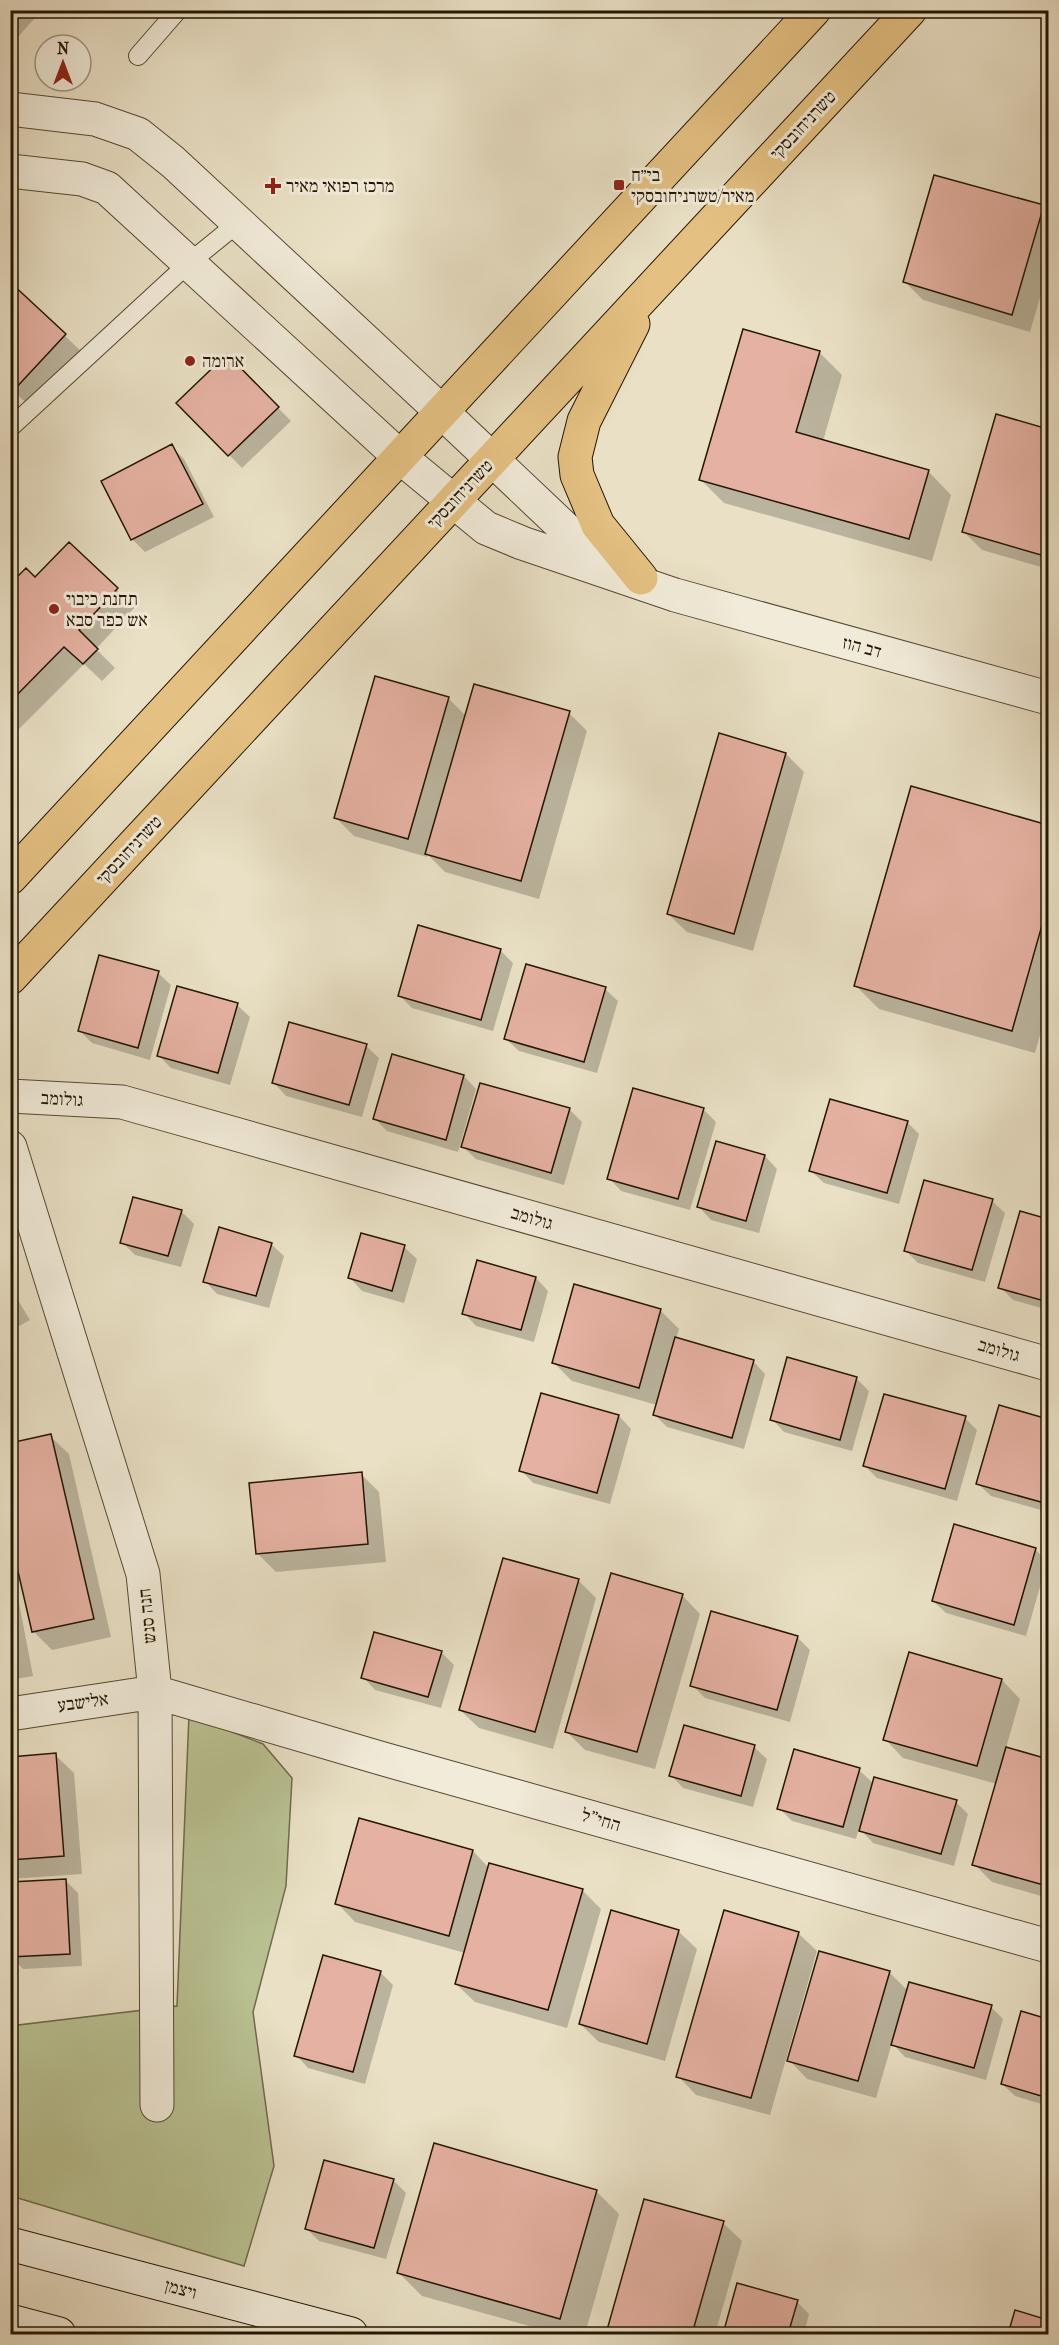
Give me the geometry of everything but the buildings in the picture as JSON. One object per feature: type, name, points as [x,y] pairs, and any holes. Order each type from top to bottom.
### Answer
[{"type":"main road","points":[[10,878],[814,10]]},
{"type":"main road","name":"טשרניחובסקי","points":[[10,978],[910,10]]},
{"type":"main road","points":[[641,578],[598,525],[576,475],[575,457],[584,421],[651,289]]},
{"type":"street","name":"דב הוז","points":[[10,109],[95,119],[138,134],[173,162],[574,537],[641,578],[675,595]]},
{"type":"street","name":"דב הוז","points":[[10,171],[82,179],[107,188],[190,262],[400,458],[486,528],[675,595],[1048,698]]},
{"type":"street","name":"גולומב","points":[[10,1096],[122,1102],[1048,1364]]},
{"type":"street","name":"חנה סנש","points":[[10,1147],[143,1574],[155,1692],[157,2105]]},
{"type":"street","name":"אלישבע","points":[[10,1714],[155,1692]]},
{"type":"street","name":"החי\"ל","points":[[155,1692],[392,1762],[1048,1946]]},
{"type":"street","name":"ויצמן","points":[[10,2244],[351,2334]]},
{"type":"street","points":[[10,2322],[59,2334]]},
{"type":"lane","points":[[138,56],[178,10]]},
{"type":"lane","points":[[10,428],[190,262],[238,223]]},
{"type":"green space","points":[[189,1715],[263,1744],[292,1778],[286,1886],[253,2012],[274,2166],[244,2266],[11,2196],[10,2026],[177,2006]]},
{"type":"place","name":"בי״ח מאיר/טשרניחובסקי","points":[[619,185]]},
{"type":"place","name":"מרכז רפואי מאיר","points":[[273,186]]},
{"type":"place","name":"ארומה","points":[[190,361]]},
{"type":"place","name":"תחנת כיבוי אש כפר סבא","points":[[54,609]]}]
